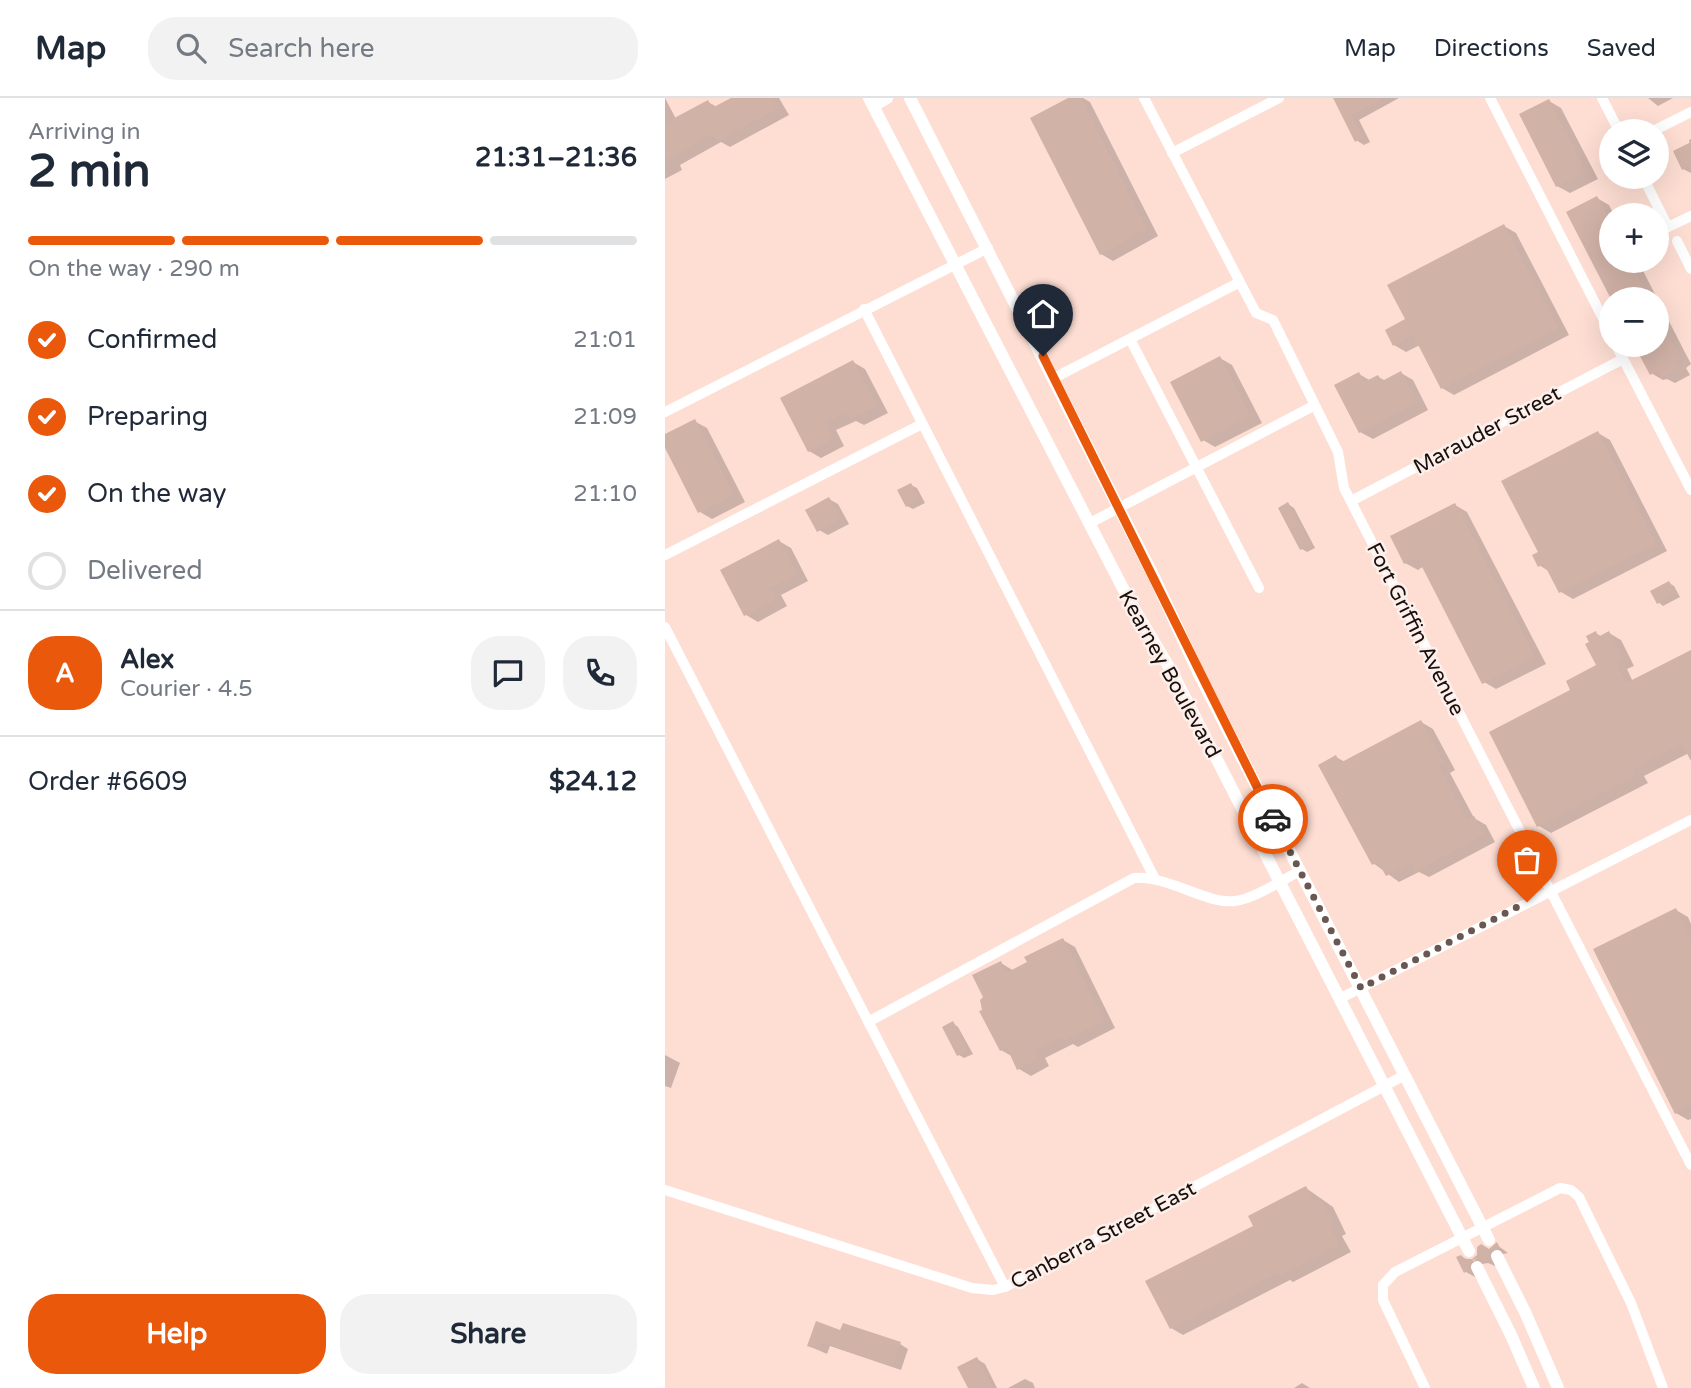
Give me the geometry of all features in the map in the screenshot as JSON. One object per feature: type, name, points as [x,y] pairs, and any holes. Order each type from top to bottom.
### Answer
[{"type":"street","points":[[871,102],[887,98]]},
{"type":"street","name":"Kearney Boulevard","points":[[910,98],[1120,508],[1199,674],[1489,1240]]},
{"type":"street","name":"Fort Griffin Avenue","points":[[1144,98],[1256,313],[1273,320],[1338,452],[1345,488],[1351,501],[1691,1165]]},
{"type":"street","points":[[1171,153],[1279,98]]},
{"type":"street","points":[[1490,98],[1599,311]]},
{"type":"street","points":[[1602,98],[1613,119]]},
{"type":"street","name":"Kearney Boulevard","points":[[871,102],[1129,600],[1172,672],[1469,1251]]},
{"type":"street","points":[[1669,123],[1691,112]]},
{"type":"street","points":[[1649,189],[1668,227],[1691,216]]},
{"type":"street","points":[[1677,241],[1691,269]]},
{"type":"street","points":[[665,412],[988,248]]},
{"type":"street","points":[[1054,378],[1240,282]]},
{"type":"street","points":[[864,309],[1155,879]]},
{"type":"street","points":[[1130,339],[1259,588]]},
{"type":"street","points":[[1623,359],[1691,490]]},
{"type":"street","name":"Marauder Street","points":[[1351,501],[1623,359]]},
{"type":"street","points":[[1090,523],[1315,405]]},
{"type":"street","points":[[665,555],[922,424]]},
{"type":"street","points":[[665,627],[1005,1287]]},
{"type":"street","points":[[1341,999],[1691,821]]},
{"type":"street","points":[[868,1022],[1123,882],[1143,877],[1155,879],[1229,902],[1248,898],[1300,871]]},
{"type":"street","name":"Canberra Street East","points":[[665,1190],[972,1288],[993,1290],[1005,1287],[1405,1075]]},
{"type":"street","points":[[1425,1388],[1383,1300],[1381,1290],[1390,1276],[1560,1188],[1576,1192],[1631,1303],[1663,1388]]},
{"type":"street","points":[[1497,1256],[1558,1388]]},
{"type":"street","points":[[1477,1266],[1534,1388]]},
{"type":"building","points":[[731,98],[772,98],[778,108],[717,142],[713,134],[665,161],[665,123],[708,100],[712,108]]},
{"type":"building","points":[[1068,98],[1081,98],[1147,229],[1100,255],[1030,118]]},
{"type":"building","points":[[1333,98],[1384,98],[1352,115],[1363,137],[1355,142]]},
{"type":"building","points":[[1549,99],[1586,172],[1556,187],[1519,114]]},
{"type":"building","points":[[1691,142],[1691,165],[1682,170],[1673,151]]},
{"type":"building","points":[[1597,196],[1601,203],[1599,273],[1636,273],[1644,287],[1605,287],[1566,212]]},
{"type":"building","points":[[1504,224],[1558,328],[1441,389],[1413,335],[1393,346],[1385,330],[1405,319],[1387,285]]},
{"type":"building","points":[[1669,336],[1681,358],[1675,361],[1679,368],[1661,377],[1658,371],[1650,375],[1640,357],[1669,357]]},
{"type":"building","points":[[1220,356],[1250,416],[1201,442],[1170,382]]},
{"type":"building","points":[[853,360],[877,406],[850,419],[847,412],[825,423],[833,439],[808,452],[780,398]]},
{"type":"building","points":[[1401,371],[1417,403],[1359,433],[1334,385],[1359,372],[1364,382],[1378,375],[1382,381]]},
{"type":"building","points":[[695,419],[734,495],[698,513],[665,448],[665,434]]},
{"type":"building","points":[[1598,431],[1656,544],[1559,593],[1544,564],[1538,567],[1532,555],[1538,552],[1501,481]]},
{"type":"building","points":[[911,483],[920,499],[906,507],[897,490]]},
{"type":"building","points":[[829,497],[841,519],[817,532],[805,510]]},
{"type":"building","points":[[1288,502],[1311,545],[1300,550],[1278,508]]},
{"type":"building","points":[[1455,503],[1535,657],[1482,684],[1417,557],[1404,564],[1390,536]]},
{"type":"building","points":[[779,539],[797,574],[770,588],[776,599],[744,616],[720,570]]},
{"type":"building","points":[[1669,581],[1676,593],[1657,604],[1650,591]]},
{"type":"building","points":[[1596,631],[1598,637],[1609,631],[1623,659],[1616,662],[1626,683],[1691,650],[1691,761],[1682,744],[1633,769],[1637,776],[1537,827],[1489,732],[1570,690],[1566,681],[1596,665],[1585,644],[1589,642],[1586,636]]},
{"type":"building","points":[[1421,720],[1444,763],[1439,766],[1467,819],[1474,816],[1484,835],[1415,872],[1411,863],[1386,876],[1378,862],[1372,865],[1318,765],[1336,755],[1340,763]]},
{"type":"building","points":[[1676,908],[1691,939],[1691,1106],[1675,1114],[1593,949]]},
{"type":"building","points":[[1063,938],[1104,1021],[1064,1041],[1062,1037],[1034,1051],[1038,1059],[1017,1070],[1007,1048],[1000,1051],[979,1011],[982,1010],[980,1000],[983,997],[972,975],[1001,961],[1006,973],[1027,962],[1024,957]]},
{"type":"building","points":[[953,1021],[968,1051],[957,1056],[942,1027]]},
{"type":"building","points":[[1306,1186],[1314,1202],[1321,1198],[1335,1227],[1331,1229],[1340,1245],[1279,1276],[1278,1273],[1170,1329],[1145,1281],[1253,1226],[1248,1216]]},
{"type":"building","points":[[1497,1242],[1500,1248],[1490,1251],[1489,1260],[1484,1263],[1478,1258],[1473,1260],[1468,1266],[1469,1270],[1464,1273],[1456,1257],[1461,1255],[1465,1259],[1472,1259],[1477,1255],[1477,1247],[1481,1244],[1489,1249]]},
{"type":"building","points":[[816,1321],[840,1330],[843,1323],[901,1342],[893,1366],[822,1343],[819,1350],[807,1346]]},
{"type":"building","points":[[977,1357],[993,1388],[968,1388],[957,1367]]},
{"type":"way so far","points":[[1273,819],[1361,988],[1527,902]]},
{"type":"route","points":[[1043,356],[1273,819]]}]
